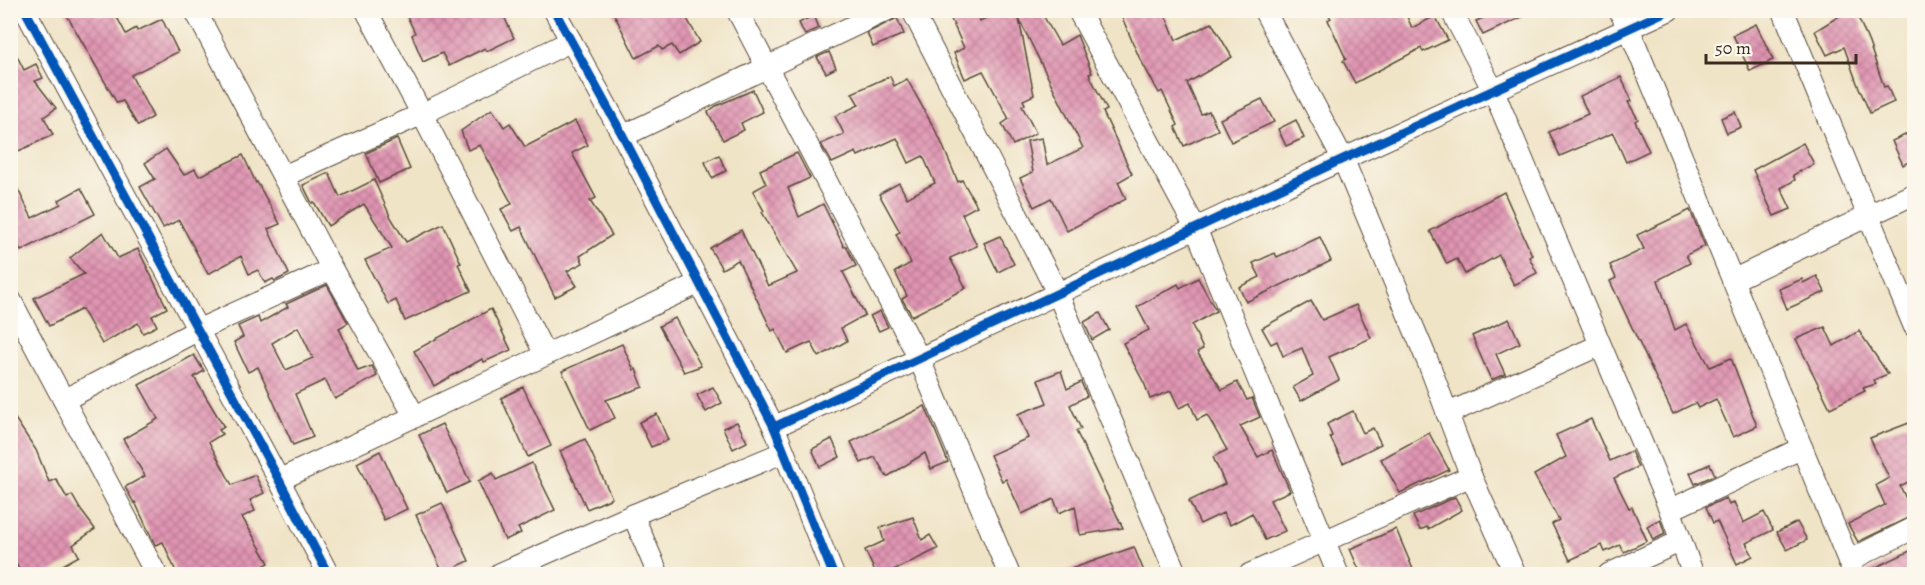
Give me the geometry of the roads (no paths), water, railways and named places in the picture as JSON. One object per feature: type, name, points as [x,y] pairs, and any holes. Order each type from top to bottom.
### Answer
[{"type":"street","points":[[25,10],[328,574]]},
{"type":"street","points":[[195,10],[332,269],[415,417]]},
{"type":"street","points":[[366,10],[545,354]]},
{"type":"street","points":[[555,10],[774,427],[833,574]]},
{"type":"street","points":[[737,10],[920,358],[1010,574]]},
{"type":"street","points":[[622,136],[887,10]]},
{"type":"street","points":[[912,10],[1058,294],[1176,574]]},
{"type":"street","points":[[1078,10],[1196,229],[1338,574]]},
{"type":"street","points":[[1264,10],[1342,159],[1430,368],[1471,476],[1515,574]]},
{"type":"street","points":[[1451,10],[1494,92],[1670,510],[1693,574]]},
{"type":"street","points":[[774,427],[1342,159],[1494,92],[1624,20],[1669,10]]},
{"type":"street","points":[[1783,10],[1914,326]]},
{"type":"street","points":[[1624,20],[1851,568],[1914,528]]},
{"type":"street","points":[[284,176],[422,114],[571,40]]},
{"type":"street","points":[[1733,279],[1914,194]]},
{"type":"street","points":[[64,400],[198,330],[332,269]]},
{"type":"street","points":[[279,480],[699,283]]},
{"type":"street","points":[[10,298],[17,325],[64,400],[156,574]]},
{"type":"street","points":[[1447,414],[1599,345]]},
{"type":"street","points":[[1670,510],[1802,448]]},
{"type":"street","points":[[499,574],[784,452]]},
{"type":"street","points":[[1250,574],[1471,476]]},
{"type":"street","points":[[633,515],[658,574]]},
{"type":"street","points":[[1609,574],[1681,541]]}]
